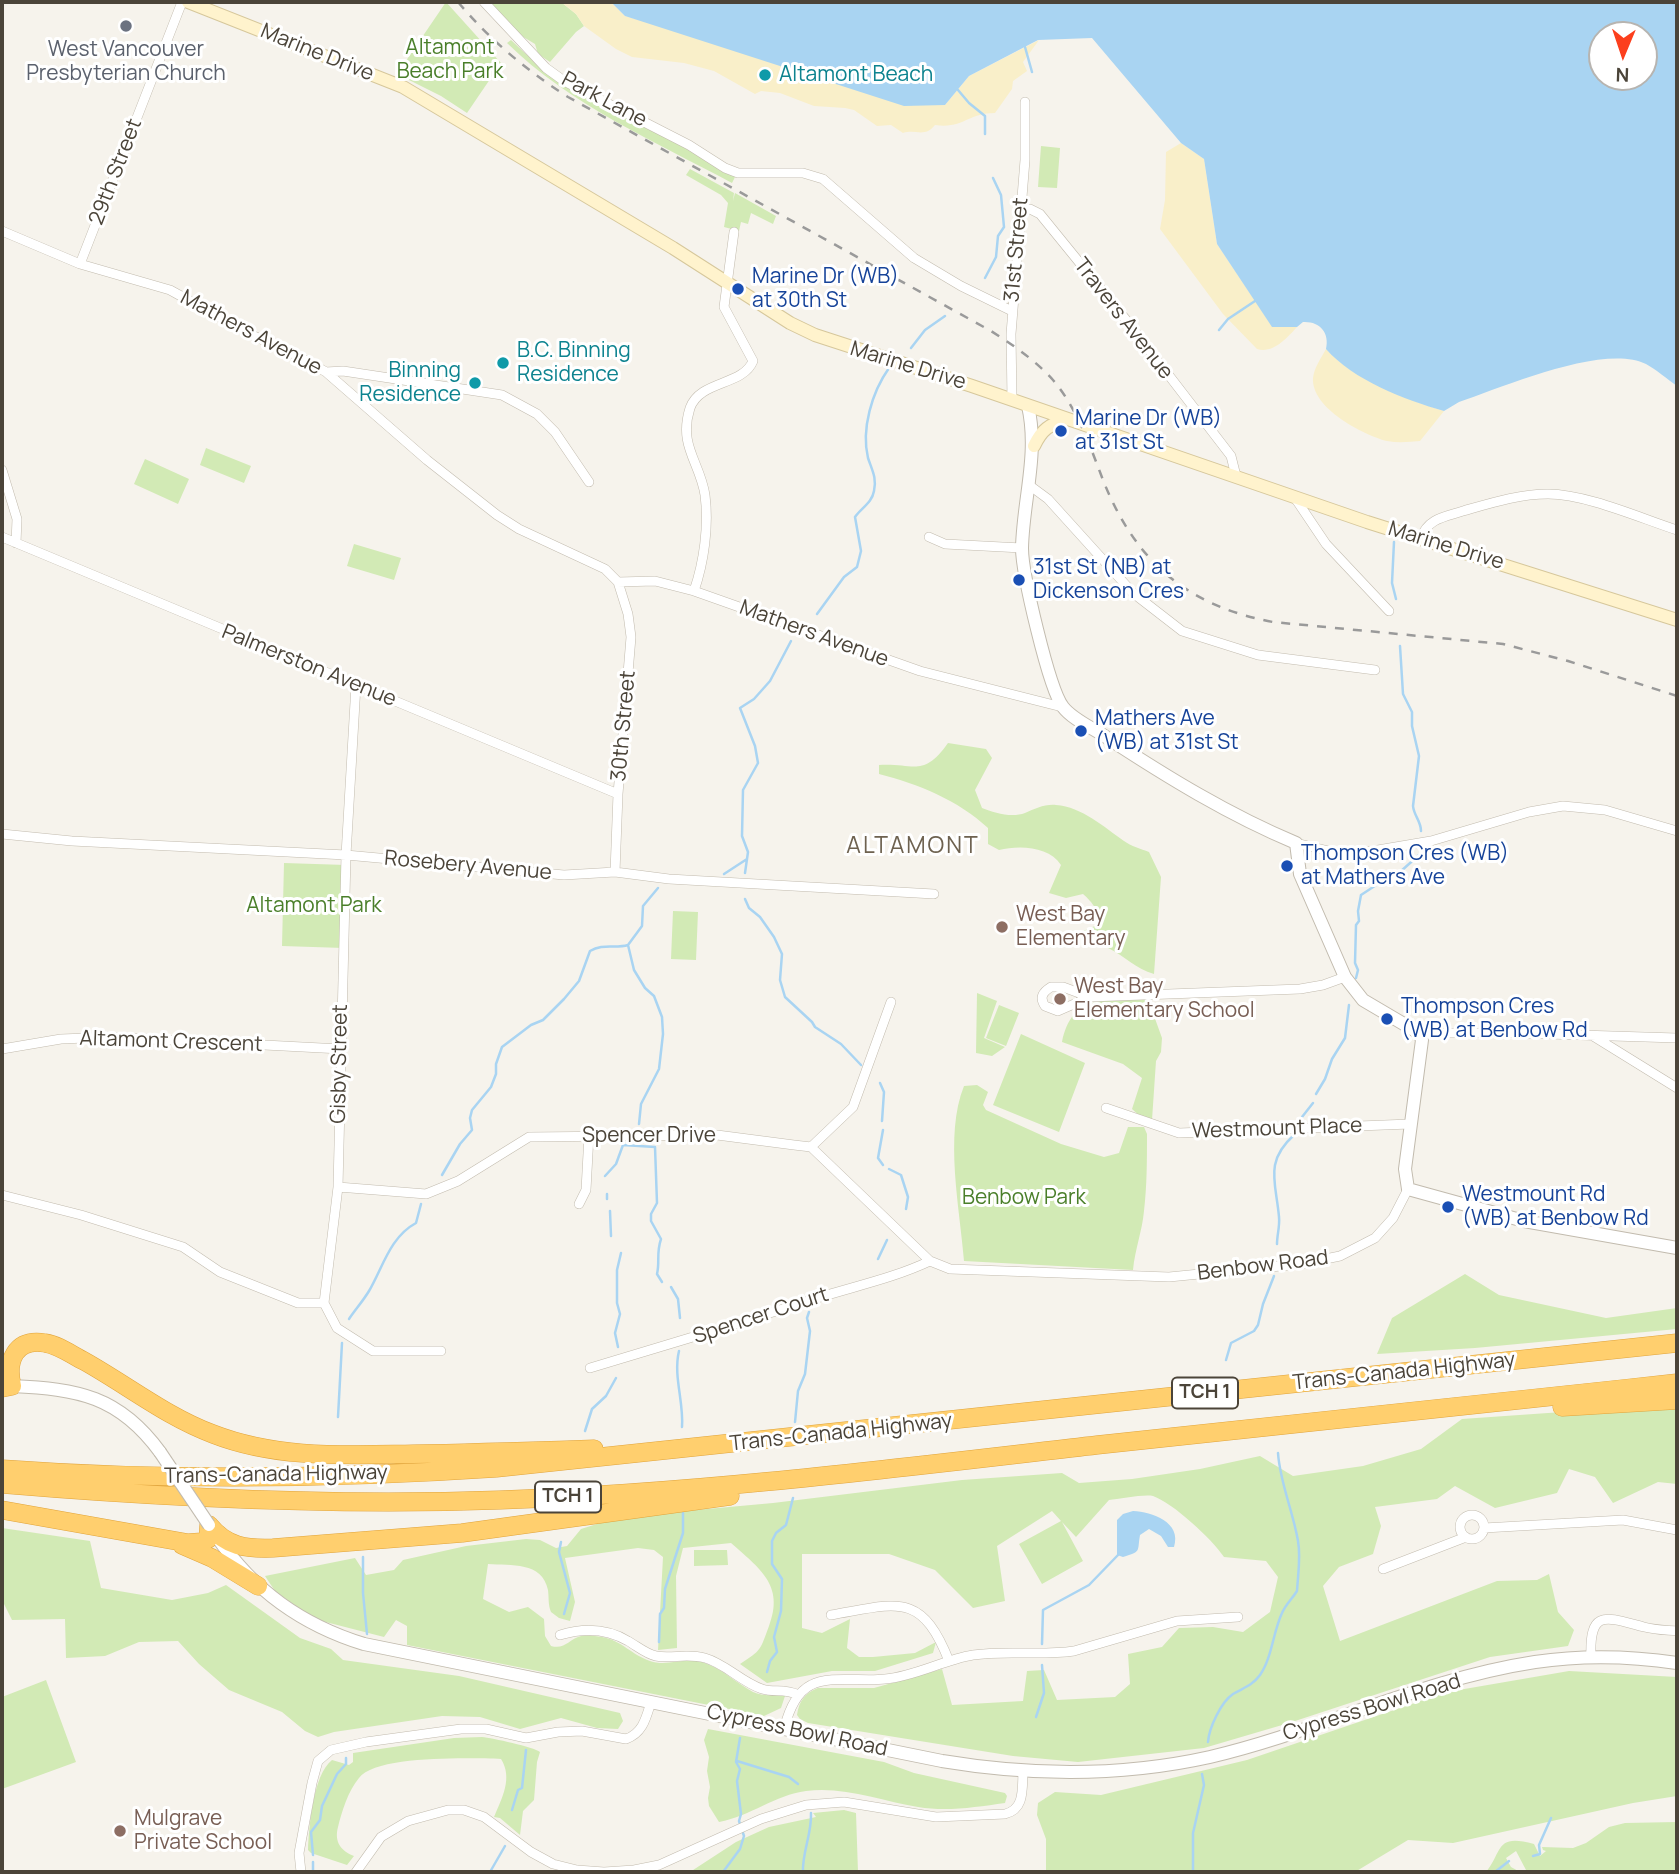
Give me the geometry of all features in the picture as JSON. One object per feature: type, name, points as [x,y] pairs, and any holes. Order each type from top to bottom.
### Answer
[{"type":"highway","points":[[7,1387],[12,1356],[23,1346],[38,1342],[55,1346],[212,1434],[275,1451],[354,1455],[734,1444]]},
{"type":"highway","name":"Trans-Canada Highway","points":[[2,1469],[167,1477],[331,1477],[496,1468],[1677,1343]]},
{"type":"highway","name":"Trans-Canada Highway","points":[[2,1484],[221,1499],[441,1501],[604,1495],[913,1467],[1677,1383]]},
{"type":"highway","points":[[1443,1408],[1547,1408],[1677,1400]]},
{"type":"highway","points":[[209,1525],[219,1536],[234,1545],[250,1549],[481,1531],[776,1490],[913,1467]]},
{"type":"highway","points":[[2,1510],[188,1543],[202,1542],[210,1536],[209,1525]]},
{"type":"highway","points":[[159,1537],[212,1558],[258,1586]]},
{"type":"highway","points":[[258,1586],[249,1571],[250,1561],[257,1554],[273,1548]]},
{"type":"main road","name":"Marine Drive","points":[[188,2],[403,87],[790,323],[815,335],[1295,498],[1677,620]]},
{"type":"main road","points":[[1034,446],[1045,428],[1068,419]]},
{"type":"street","name":"29th Street","points":[[80,264],[182,2]]},
{"type":"street","name":"Park Lane","points":[[484,2],[546,68],[564,81],[689,145],[725,168],[742,173],[803,173],[823,179],[914,258],[961,286],[1012,311]]},
{"type":"street","name":"31st Street","points":[[1012,400],[1012,311],[1021,209],[1025,102]]},
{"type":"street","name":"Travers Avenue","points":[[1021,209],[1030,209],[1040,214],[1075,256],[1231,456],[1236,476]]},
{"type":"street","name":"Mathers Avenue","points":[[2,231],[80,264],[170,290],[252,335],[298,356],[326,372],[427,460],[497,515],[519,529],[605,569],[618,582],[655,581],[694,591],[920,671],[1062,706],[1147,764],[1206,799],[1296,843],[1323,852],[1366,852],[1431,841],[1529,812],[1563,806],[1605,810],[1677,831]]},
{"type":"street","points":[[694,591],[703,554],[706,512],[705,494],[686,444],[690,408],[702,391],[746,371],[752,361],[724,307],[734,232]]},
{"type":"street","points":[[326,372],[343,371],[502,395],[537,414],[555,432],[589,482]]},
{"type":"street","points":[[1028,406],[1034,446],[1022,548],[1029,598],[1062,706]]},
{"type":"street","points":[[2,470],[18,519],[16,543]]},
{"type":"street","points":[[1029,485],[1048,499],[1133,593],[1182,631],[1258,655],[1375,670]]},
{"type":"street","points":[[1421,538],[1424,529],[1432,521],[1491,503],[1548,494],[1581,499],[1677,530]]},
{"type":"street","points":[[1295,498],[1326,544],[1388,611]]},
{"type":"street","name":"Palmerston Avenue","points":[[2,537],[618,794]]},
{"type":"street","points":[[929,537],[945,544],[1022,548]]},
{"type":"street","name":"30th Street","points":[[615,872],[618,794],[631,637],[628,614],[618,582]]},
{"type":"street","name":"Gisby Street","points":[[324,1303],[338,1187],[346,855],[356,685]]},
{"type":"street","name":"Rosebery Avenue","points":[[2,834],[72,841],[346,855],[564,875],[615,872],[669,878],[934,894]]},
{"type":"street","points":[[1296,843],[1300,874],[1345,977],[1363,1000],[1419,1033],[1677,1038]]},
{"type":"street","points":[[1090,997],[1058,1011],[1045,1006],[1042,998],[1046,990],[1056,986],[1090,997],[1300,989],[1345,977]]},
{"type":"street","points":[[891,1002],[853,1107],[811,1147],[930,1261]]},
{"type":"street","points":[[1419,1033],[1423,1052],[1405,1169],[1408,1189],[1524,1221],[1677,1248]]},
{"type":"street","points":[[1593,1035],[1633,1063],[1677,1088]]},
{"type":"street","name":"Altamont Crescent","points":[[2,1049],[61,1039],[111,1037],[341,1049]]},
{"type":"street","name":"Westmount Place","points":[[1106,1108],[1179,1133],[1410,1124]]},
{"type":"street","points":[[579,1204],[586,1190],[589,1135]]},
{"type":"street","name":"Spencer Drive","points":[[338,1187],[426,1194],[458,1181],[529,1137],[717,1135],[811,1147]]},
{"type":"street","name":"Benbow Road","points":[[930,1261],[950,1269],[1169,1277],[1301,1265],[1340,1256],[1375,1238],[1393,1218],[1408,1189]]},
{"type":"street","points":[[2,1195],[81,1215],[183,1247],[220,1272],[298,1303],[324,1303],[337,1328],[373,1351],[441,1351]]},
{"type":"street","name":"Spencer Court","points":[[590,1368],[711,1333],[851,1287],[904,1274],[930,1261]]},
{"type":"street","name":"Cypress Bowl Road","points":[[7,1387],[65,1389],[99,1400],[131,1420],[160,1452],[231,1556],[258,1586],[281,1605],[312,1624],[364,1644],[942,1761],[1023,1772],[1093,1773],[1162,1765],[1255,1745],[1474,1676],[1533,1663],[1591,1658],[1677,1663]]},
{"type":"street","points":[[1466,1537],[1461,1532],[1460,1525],[1466,1516],[1473,1514],[1479,1517],[1484,1528]]},
{"type":"street","points":[[1484,1528],[1623,1520],[1677,1530]]},
{"type":"street","points":[[1383,1569],[1466,1537],[1477,1538],[1484,1528]]},
{"type":"street","points":[[831,1615],[882,1606],[897,1605],[913,1609],[929,1623],[944,1645],[949,1661]]},
{"type":"street","points":[[784,1729],[787,1716],[799,1695],[817,1682],[884,1680],[949,1661],[990,1653],[1066,1653],[1177,1620],[1238,1617]]},
{"type":"street","points":[[1591,1658],[1592,1630],[1597,1623],[1607,1618],[1653,1629],[1677,1631]]},
{"type":"street","points":[[560,1635],[578,1630],[602,1631],[619,1636],[651,1654],[663,1657],[702,1657],[760,1688],[788,1690],[799,1695]]},
{"type":"street","points":[[301,1872],[299,1853],[312,1783],[318,1761],[331,1750],[366,1742],[461,1729],[486,1729],[526,1738],[582,1731],[626,1739],[642,1728],[651,1702]]},
{"type":"street","points":[[356,1872],[381,1837],[408,1821],[448,1810],[464,1810],[484,1817],[531,1852],[553,1864],[589,1871],[634,1870],[659,1865],[761,1819],[806,1805],[844,1801],[936,1817],[1013,1812],[1018,1807],[1023,1772]]},
{"type":"green space","name":"Altamont Beach Park","points":[[446,2],[501,63],[467,113],[441,96],[397,74]]},
{"type":"green space","name":"Altamont Beach Park","points":[[489,2],[561,2],[576,14],[584,26],[550,62],[538,54],[535,44],[520,35]]},
{"type":"green space","points":[[511,40],[543,70],[735,177],[732,183],[586,104],[532,65],[507,43]]},
{"type":"green space","points":[[1041,146],[1060,148],[1057,188],[1038,187]]},
{"type":"green space","points":[[690,169],[734,193],[733,201],[735,193],[776,216],[773,224],[751,213],[748,224],[741,222],[739,231],[724,227],[728,203],[721,195],[686,175]]},
{"type":"green space","points":[[206,448],[251,466],[244,483],[200,465]]},
{"type":"green space","points":[[145,459],[189,479],[178,504],[134,484]]},
{"type":"green space","points":[[354,544],[401,558],[394,580],[347,566]]},
{"type":"green space","points":[[948,743],[986,749],[992,758],[975,790],[982,808],[1014,815],[1048,805],[1066,807],[1092,818],[1127,843],[1149,852],[1161,877],[1154,974],[1108,948],[1082,937],[1081,932],[1097,925],[1097,912],[1083,894],[1066,898],[1049,893],[1061,865],[1056,859],[1033,848],[999,850],[988,844],[988,828],[964,809],[923,788],[879,774],[879,765],[925,765]]},
{"type":"green space","name":"Altamont Park","points":[[284,863],[346,865],[344,948],[282,946]]},
{"type":"green space","points":[[673,911],[698,912],[696,960],[671,959]]},
{"type":"green space","points":[[977,993],[997,1001],[984,1038],[1005,1047],[992,1056],[976,1053]]},
{"type":"green space","points":[[1144,999],[1153,1013],[1162,1038],[1161,1052],[1156,1061],[1152,1120],[1142,1118],[1132,1109],[1142,1078],[1123,1064],[1062,1042],[1073,1015],[1082,1008],[1103,1001]]},
{"type":"green space","points":[[999,1005],[1019,1013],[1006,1046],[986,1038]]},
{"type":"green space","points":[[1021,1034],[1085,1063],[1059,1132],[993,1105]]},
{"type":"green space","name":"Benbow Park","points":[[977,1085],[988,1092],[983,1105],[986,1110],[1061,1144],[1104,1157],[1119,1153],[1128,1127],[1144,1127],[1147,1134],[1146,1192],[1133,1270],[964,1261],[955,1172],[955,1127],[964,1086]]},
{"type":"green space","points":[[1465,1274],[1499,1295],[1606,1318],[1677,1308],[1677,1329],[1475,1348],[1377,1354],[1392,1318]]},
{"type":"green space","points":[[1677,1404],[1677,1484],[1658,1482],[1613,1503],[1595,1477],[1569,1469],[1557,1493],[1495,1508],[1455,1486],[1437,1499],[1375,1507],[1381,1526],[1373,1554],[1339,1567],[1323,1586],[1340,1641],[1497,1581],[1537,1580],[1549,1574],[1558,1612],[1574,1630],[1568,1646],[1490,1657],[1204,1748],[1078,1762],[1013,1756],[808,1723],[797,1715],[803,1698],[818,1688],[874,1688],[942,1669],[952,1705],[1023,1701],[1027,1671],[1044,1670],[1057,1700],[1115,1697],[1130,1684],[1128,1654],[1162,1647],[1179,1628],[1213,1627],[1243,1632],[1270,1612],[1278,1577],[1266,1561],[1224,1557],[1192,1522],[1153,1496],[1109,1500],[1076,1537],[1062,1522],[1083,1561],[1042,1584],[1019,1544],[1061,1521],[1052,1511],[997,1546],[1005,1601],[973,1608],[935,1570],[889,1554],[802,1554],[802,1628],[822,1633],[850,1619],[847,1648],[859,1657],[915,1653],[936,1642],[933,1653],[875,1671],[832,1671],[767,1683],[740,1664],[759,1649],[764,1640],[773,1612],[774,1599],[767,1578],[731,1543],[683,1548],[676,1576],[677,1648],[658,1650],[663,1557],[654,1550],[638,1548],[565,1558],[575,1602],[570,1621],[551,1612],[548,1590],[539,1574],[516,1565],[488,1564],[483,1599],[509,1612],[528,1607],[544,1619],[545,1636],[551,1646],[563,1645],[581,1636],[594,1636],[615,1641],[656,1663],[702,1662],[753,1692],[785,1696],[781,1708],[764,1716],[407,1645],[407,1626],[396,1620],[384,1637],[314,1619],[275,1591],[265,1576],[355,1558],[366,1575],[394,1570],[403,1560],[466,1546],[526,1539],[540,1540],[556,1548],[567,1546],[581,1529],[619,1517],[773,1503],[962,1480],[1062,1473],[1079,1483],[1132,1479],[1200,1469],[1260,1456],[1293,1476],[1363,1466],[1421,1449],[1462,1419]]},
{"type":"green space","points":[[2,1528],[90,1541],[101,1588],[172,1600],[208,1593],[226,1585],[300,1638],[331,1649],[343,1660],[459,1676],[620,1713],[623,1721],[618,1729],[597,1728],[561,1718],[520,1729],[480,1717],[442,1716],[334,1732],[318,1737],[305,1731],[282,1712],[229,1690],[178,1641],[139,1642],[105,1656],[66,1658],[65,1619],[12,1620],[2,1600]]},
{"type":"green space","points":[[694,1550],[727,1550],[728,1565],[694,1566]]},
{"type":"green space","points":[[1569,1671],[1677,1677],[1677,1796],[1633,1803],[1453,1843],[1408,1840],[1355,1872],[1046,1872],[1046,1839],[1037,1815],[1038,1803],[1055,1792],[1101,1795],[1247,1760],[1447,1692]]},
{"type":"green space","points":[[46,1680],[76,1762],[2,1789],[2,1697]]},
{"type":"green space","points":[[708,1729],[884,1762],[914,1773],[1005,1793],[1007,1796],[1005,1803],[940,1809],[848,1792],[806,1791],[719,1822],[709,1806],[708,1798],[709,1757],[704,1740]]},
{"type":"green space","points":[[482,1737],[522,1745],[540,1752],[534,1800],[523,1811],[520,1835],[500,1818],[494,1817],[506,1781],[501,1759],[426,1760],[384,1765],[369,1771],[355,1783],[341,1814],[337,1832],[340,1845],[354,1856],[347,1865],[308,1850],[316,1789],[320,1777],[332,1760],[349,1765],[353,1762],[353,1753],[454,1738]]},
{"type":"green space","points":[[844,1810],[856,1813],[858,1872],[690,1872],[736,1842],[769,1827],[816,1817],[813,1813]]},
{"type":"green space","points":[[1677,1822],[1677,1870],[1522,1872],[1526,1870],[1516,1851],[1506,1858],[1511,1867],[1520,1872],[1486,1872],[1506,1842],[1534,1844],[1540,1856],[1546,1851],[1542,1847],[1573,1848],[1586,1843],[1609,1827],[1625,1823]]},
{"type":"sand","name":"Altamont Beach","points":[[561,2],[611,2],[625,16],[945,105],[969,76],[1039,40],[1023,62],[1027,71],[1013,81],[1012,89],[995,113],[978,115],[953,125],[935,125],[924,132],[903,133],[891,125],[877,126],[854,110],[814,106],[780,93],[761,91],[755,94],[714,71],[684,63],[632,57],[584,26],[576,14]]},
{"type":"sand","points":[[1181,143],[1204,159],[1217,244],[1272,326],[1297,327],[1274,347],[1257,349],[1223,314],[1160,229],[1165,200],[1166,152]]},
{"type":"sand","points":[[1326,349],[1337,360],[1365,378],[1397,394],[1444,411],[1420,441],[1387,441],[1365,433],[1340,419],[1320,400],[1313,378]]},
{"type":"water","points":[[611,2],[1677,2],[1677,386],[1646,364],[1628,359],[1605,359],[1526,378],[1459,402],[1444,411],[1380,388],[1350,370],[1326,349],[1325,333],[1314,323],[1303,322],[1297,327],[1272,327],[1217,244],[1204,159],[1181,143],[1092,38],[1038,40],[969,76],[945,105],[904,106],[625,16]]},
{"type":"water","points":[[1133,1511],[1156,1516],[1170,1525],[1174,1531],[1174,1547],[1168,1547],[1161,1536],[1149,1529],[1140,1535],[1136,1552],[1123,1557],[1117,1555],[1117,1520],[1123,1514]]},
{"type":"waterway","points":[[1025,47],[1032,72]]},
{"type":"waterway","points":[[958,90],[985,116],[985,134]]},
{"type":"waterway","points":[[985,278],[996,257],[998,236],[1004,227],[1001,195],[993,178]]},
{"type":"waterway","points":[[1219,330],[1228,319],[1255,301]]},
{"type":"waterway","points":[[911,348],[925,330],[945,316]]},
{"type":"waterway","points":[[817,614],[844,577],[857,567],[861,551],[855,517],[871,499],[875,486],[866,447],[867,423],[873,399],[889,368]]},
{"type":"waterway","points":[[1394,542],[1392,583],[1396,599]]},
{"type":"waterway","points":[[745,873],[748,852],[742,836],[743,790],[758,763],[755,746],[740,708],[754,699],[770,681],[791,641]]},
{"type":"waterway","points":[[1400,646],[1403,694],[1412,712],[1412,726],[1419,756],[1413,806],[1421,831]]},
{"type":"waterway","points":[[1400,872],[1419,855]]},
{"type":"waterway","points":[[724,874],[747,859]]},
{"type":"waterway","points":[[1356,978],[1356,925],[1359,921],[1361,895],[1393,874]]},
{"type":"waterway","points":[[639,1124],[641,1104],[659,1069],[662,1017],[654,996],[645,988],[634,970],[628,945],[642,926],[643,906],[658,888]]},
{"type":"waterway","points":[[745,899],[749,908],[760,917],[774,937],[782,954],[780,980],[785,997],[815,1027],[841,1044],[861,1065]]},
{"type":"waterway","points":[[442,1175],[460,1144],[472,1130],[472,1110],[491,1087],[502,1047],[531,1025],[543,1020],[564,999],[579,981],[590,951],[600,947],[628,945]]},
{"type":"waterway","points":[[1316,1094],[1345,1038],[1349,1005]]},
{"type":"waterway","points":[[880,1083],[884,1092],[882,1121]]},
{"type":"waterway","points":[[1302,1117],[1313,1103]]},
{"type":"waterway","points":[[883,1130],[878,1158],[883,1165]]},
{"type":"waterway","points":[[1277,1244],[1279,1220],[1275,1164],[1279,1154],[1294,1135]]},
{"type":"waterway","points":[[605,1176],[616,1164],[623,1145],[655,1147],[657,1203],[651,1214],[651,1221],[661,1239],[657,1274],[662,1282]]},
{"type":"waterway","points":[[889,1169],[901,1175],[908,1197],[906,1209]]},
{"type":"waterway","points":[[607,1194],[607,1199]]},
{"type":"waterway","points":[[349,1319],[369,1291],[393,1244],[416,1223],[421,1204]]},
{"type":"waterway","points":[[610,1211],[611,1236]]},
{"type":"waterway","points":[[878,1259],[887,1240]]},
{"type":"waterway","points":[[618,1347],[615,1333],[620,1314],[617,1303],[617,1270],[621,1253]]},
{"type":"waterway","points":[[1226,1360],[1231,1343],[1254,1331],[1258,1325],[1274,1276]]},
{"type":"waterway","points":[[671,1287],[678,1299],[680,1318]]},
{"type":"waterway","points":[[795,1422],[798,1391],[805,1374],[810,1331],[807,1318],[809,1312]]},
{"type":"waterway","points":[[338,1417],[342,1343]]},
{"type":"waterway","points":[[679,1351],[677,1370],[682,1427]]},
{"type":"waterway","points":[[585,1431],[592,1409],[606,1396],[616,1378]]},
{"type":"waterway","points":[[1208,1742],[1213,1723],[1224,1703],[1260,1675],[1282,1613],[1297,1591],[1299,1547],[1278,1453]]},
{"type":"waterway","points":[[767,1672],[770,1661],[777,1652],[774,1637],[781,1611],[782,1579],[772,1564],[772,1541],[776,1533],[786,1525],[793,1498]]},
{"type":"waterway","points":[[659,1642],[660,1614],[664,1608],[665,1589],[683,1533],[683,1513]]},
{"type":"waterway","points":[[561,1542],[559,1552],[570,1593],[564,1614]]},
{"type":"waterway","points":[[1042,1644],[1043,1610],[1089,1585],[1118,1555]]},
{"type":"waterway","points":[[363,1557],[367,1634]]},
{"type":"waterway","points":[[1036,1717],[1044,1693],[1042,1665]]},
{"type":"waterway","points":[[723,1872],[740,1849],[744,1836],[739,1821],[741,1814],[737,1781],[740,1769],[736,1762],[740,1738]]},
{"type":"waterway","points":[[512,1810],[518,1790],[522,1788],[526,1750]]},
{"type":"waterway","points":[[313,1855],[311,1832],[320,1820],[322,1806],[337,1774],[346,1764],[346,1758]]},
{"type":"waterway","points":[[737,1761],[789,1777],[798,1784]]},
{"type":"waterway","points":[[1193,1872],[1193,1833],[1204,1785],[1202,1774]]},
{"type":"waterway","points":[[803,1872],[811,1813]]},
{"type":"waterway","points":[[1533,1856],[1540,1854],[1539,1845],[1551,1818]]},
{"type":"waterway","points":[[490,1872],[505,1846]]},
{"type":"waterway","points":[[1495,1872],[1509,1861]]},
{"type":"waterway","points":[[313,1862],[313,1872]]},
{"type":"railway","points":[[458,2],[509,54],[568,97],[991,331],[1031,359],[1053,380],[1069,403],[1116,509],[1131,534],[1148,556],[1190,591],[1242,615],[1273,622],[1503,644],[1568,661],[1677,696]]},
{"type":"place","name":"West Vancouver Presbyterian Church","points":[[126,26]]},
{"type":"place","name":"Altamont Beach","points":[[765,75]]},
{"type":"place","name":"Marine Dr (WB) at 30th St","points":[[738,289]]},
{"type":"place","name":"B.C. Binning Residence","points":[[503,363]]},
{"type":"place","name":"Binning Residence","points":[[475,383]]},
{"type":"place","name":"Marine Dr (WB) at 31st St","points":[[1061,431]]},
{"type":"place","name":"31st St (NB) at Dickenson Cres","points":[[1019,580]]},
{"type":"place","name":"Mathers Ave (WB) at 31st St","points":[[1081,731]]},
{"type":"place","name":"Thompson Cres (WB) at Mathers Ave","points":[[1287,866]]},
{"type":"place","name":"West Bay Elementary","points":[[1002,927]]},
{"type":"place","name":"West Bay Elementary School","points":[[1060,999]]},
{"type":"place","name":"Thompson Cres (WB) at Benbow Rd","points":[[1387,1019]]},
{"type":"place","name":"Westmount Rd (WB) at Benbow Rd","points":[[1448,1207]]},
{"type":"place","name":"Mulgrave Private School","points":[[120,1831]]},
{"type":"district","name":"ALTAMONT","points":[[913,847]]}]
